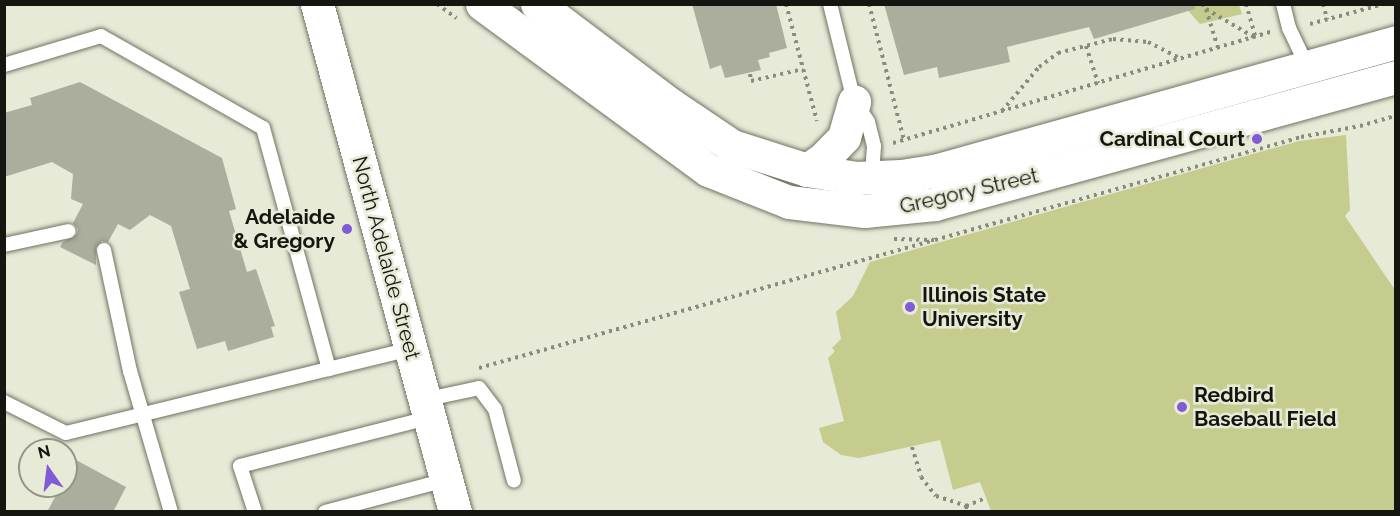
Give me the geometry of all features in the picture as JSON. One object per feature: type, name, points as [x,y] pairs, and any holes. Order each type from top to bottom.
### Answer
[{"type":"main road","name":"Gregory Street","points":[[482,4],[708,170],[789,202],[938,170],[1312,83],[1395,77]]},
{"type":"main road","name":"Gregory Street","points":[[537,4],[671,105],[732,146],[807,170],[856,178],[869,185]]},
{"type":"main road","name":"North Adelaide Street","points":[[326,12],[426,409],[455,512]]},
{"type":"main road","name":"Gregory Street","points":[[1312,83],[1395,42]]},
{"type":"main road","points":[[807,170],[825,158],[844,137],[854,100]]},
{"type":"lane","points":[[830,4],[854,100],[868,122],[869,185]]},
{"type":"lane","points":[[1283,4],[1289,28],[1312,83]]},
{"type":"lane","points":[[4,64],[101,36],[263,128],[329,369]]},
{"type":"lane","points":[[4,245],[69,231]]},
{"type":"lane","points":[[104,250],[130,371],[171,512]]},
{"type":"lane","points":[[4,402],[66,432],[411,349]]},
{"type":"lane","points":[[255,512],[240,466],[426,409],[479,388],[495,409],[514,481]]},
{"type":"lane","points":[[325,512],[446,480]]},
{"type":"path","points":[[786,4],[818,124]]},
{"type":"path","points":[[869,4],[904,140]]},
{"type":"path","points":[[1202,4],[1206,9],[1218,48]]},
{"type":"path","points":[[1246,4],[1255,37]]},
{"type":"path","points":[[1323,4],[1327,20]]},
{"type":"path","points":[[869,185],[904,140],[1255,37],[1327,20],[1353,10],[1384,4]]},
{"type":"path","points":[[1206,9],[1255,37]]},
{"type":"path","points":[[1002,111],[1039,67],[1058,53],[1113,39],[1148,42],[1181,58]]},
{"type":"path","points":[[1086,46],[1098,83]]},
{"type":"path","points":[[750,74],[752,81],[803,69]]},
{"type":"path","points":[[473,370],[935,240]]},
{"type":"path","points":[[912,447],[921,477],[936,496],[967,509],[986,498]]},
{"type":"green space","points":[[1183,5],[1239,5],[1242,14],[1200,24]]},
{"type":"green space","name":"Redbird Baseball Field","points":[[1346,135],[1350,210],[1345,216],[1395,290],[1395,511],[991,511],[980,482],[953,490],[940,440],[859,458],[841,455],[823,442],[819,428],[844,421],[828,358],[835,351],[832,348],[841,339],[836,312],[853,296],[870,262],[1299,141]]},
{"type":"building","points":[[692,4],[776,4],[787,48],[769,53],[770,57],[758,60],[761,70],[725,78],[721,65],[710,69]]},
{"type":"building","points":[[884,4],[1195,4],[1195,9],[1094,39],[1089,27],[1007,47],[1010,62],[939,78],[937,67],[904,75]]},
{"type":"building","points":[[80,82],[222,158],[236,209],[229,211],[247,272],[256,269],[275,326],[271,327],[274,337],[228,351],[225,341],[197,349],[179,292],[190,289],[171,226],[150,215],[130,230],[118,224],[108,242],[102,241],[96,247],[96,265],[60,247],[63,242],[77,234],[78,229],[73,223],[83,204],[71,199],[73,174],[52,162],[4,177],[4,113],[32,105],[30,98]]},
{"type":"building","points":[[78,461],[126,487],[113,512],[47,512],[55,498],[78,498]]},
{"type":"place","name":"Cardinal Court","points":[[1257,139]]},
{"type":"place","name":"Adelaide & Gregory","points":[[347,229]]},
{"type":"place","name":"Illinois State University","points":[[910,307]]},
{"type":"place","name":"Redbird Baseball Field","points":[[1182,407]]}]
